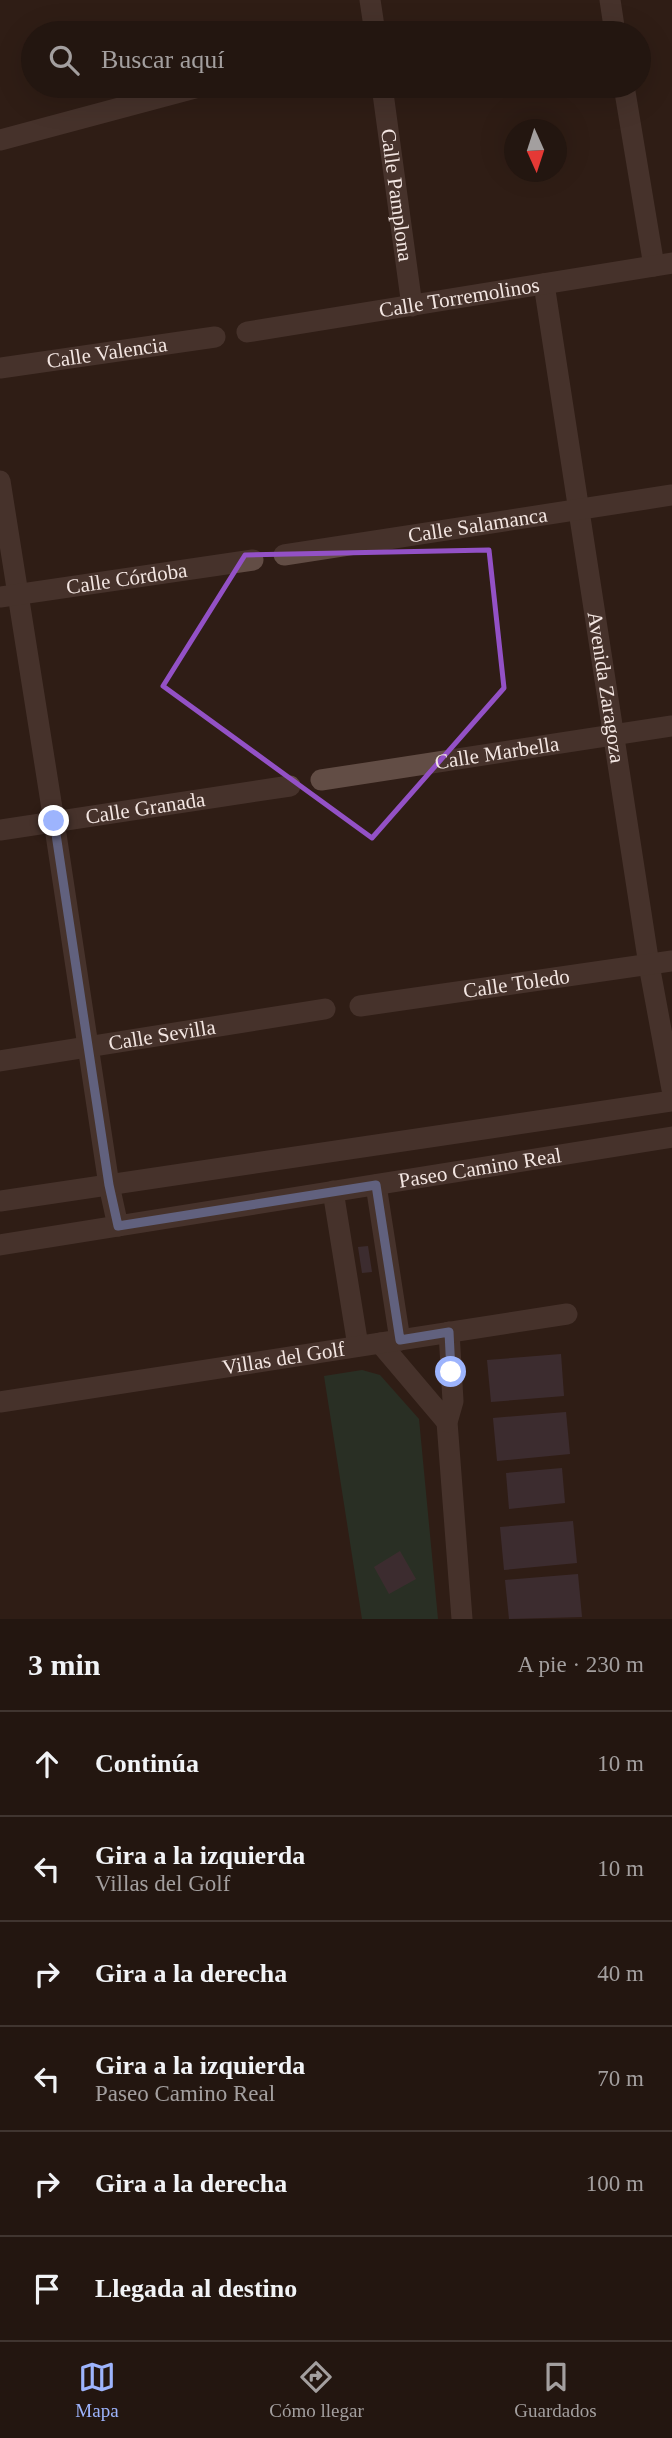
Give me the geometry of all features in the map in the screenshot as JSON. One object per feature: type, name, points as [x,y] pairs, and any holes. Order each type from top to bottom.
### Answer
[{"type":"street","points":[[370,0],[373,21]]},
{"type":"street","points":[[610,0],[613,21]]},
{"type":"street","points":[[0,140],[157,98]]},
{"type":"street","name":"Calle Pamplona","points":[[384,98],[412,306]]},
{"type":"street","points":[[627,98],[663,265]]},
{"type":"street","name":"Calle Torremolinos","points":[[247,332],[663,265]]},
{"type":"street","name":"Avenida Zaragoza","points":[[544,284],[649,965],[672,1089]]},
{"type":"street","name":"Calle Valencia","points":[[0,368],[215,337]]},
{"type":"street","points":[[0,481],[9,596],[54,821],[109,1185],[118,1226]]},
{"type":"street","name":"Calle Salamanca","points":[[284,555],[672,495]]},
{"type":"street","name":"Calle Córdoba","points":[[9,596],[253,560]]},
{"type":"street","name":"Calle Marbella","points":[[321,780],[672,726]]},
{"type":"street","name":"Calle Granada","points":[[0,830],[290,786]]},
{"type":"street","name":"Calle Toledo","points":[[360,1006],[672,961]]},
{"type":"street","name":"Calle Sevilla","points":[[0,1061],[325,1009]]},
{"type":"street","name":"Paseo Camino Real","points":[[0,1201],[672,1101]]},
{"type":"street","name":"Paseo Camino Real","points":[[0,1245],[672,1137]]},
{"type":"street","points":[[376,1185],[390,1341],[447,1422]]},
{"type":"street","points":[[333,1191],[358,1346]]},
{"type":"street","name":"Villas del Golf","points":[[0,1402],[567,1314]]},
{"type":"street","points":[[449,1332],[453,1401],[447,1422],[462,1619]]},
{"type":"highlighted area","points":[[489,550],[504,688],[372,838],[163,686],[245,555]]},
{"type":"green space","points":[[362,1370],[380,1375],[419,1419],[438,1619],[362,1619],[324,1376]]},
{"type":"building","points":[[368,1246],[372,1272],[362,1273],[358,1247]]},
{"type":"building","points":[[561,1354],[564,1396],[491,1402],[487,1360]]},
{"type":"building","points":[[566,1412],[570,1454],[497,1461],[493,1418]]},
{"type":"building","points":[[562,1468],[565,1503],[509,1509],[506,1473]]},
{"type":"building","points":[[573,1521],[577,1563],[504,1570],[500,1527]]},
{"type":"building","points":[[400,1551],[416,1579],[389,1594],[374,1567]]},
{"type":"building","points":[[578,1574],[582,1617],[509,1619],[505,1580]]},
{"type":"route","points":[[54,821],[109,1185],[118,1226],[376,1185],[400,1340],[449,1332],[451,1372]]}]
